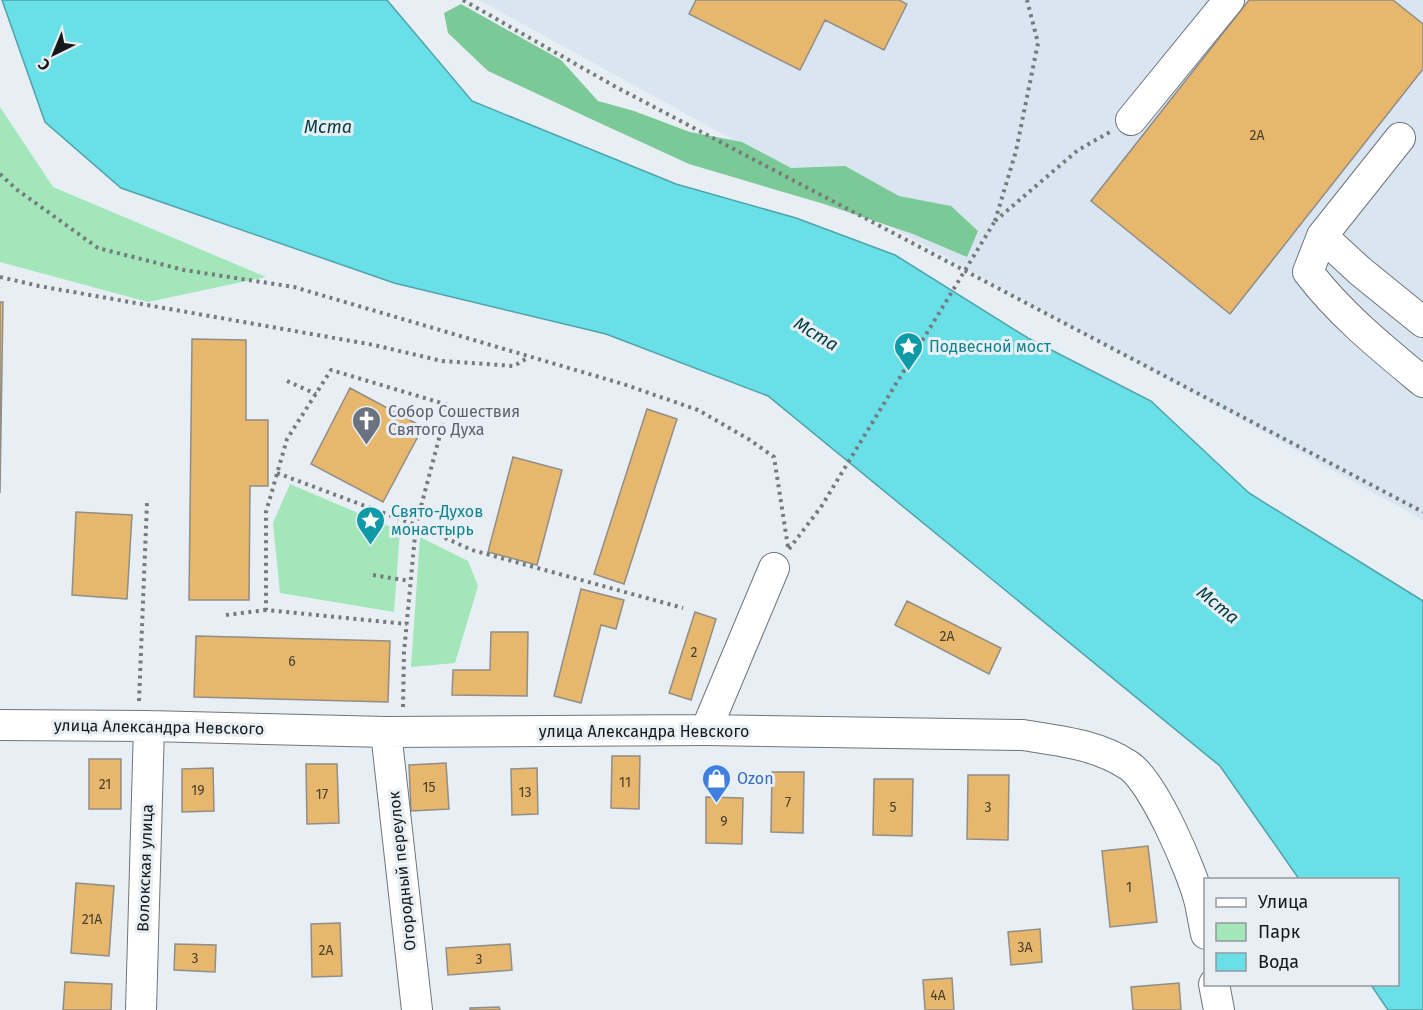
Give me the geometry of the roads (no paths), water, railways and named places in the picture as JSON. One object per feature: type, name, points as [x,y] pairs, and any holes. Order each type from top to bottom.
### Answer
[{"type":"street","points":[[1131,120],[1229,0]]},
{"type":"street","points":[[1400,138],[1322,236],[1308,272],[1323,292],[1356,324],[1423,382]]},
{"type":"street","points":[[1322,236],[1360,271],[1423,322]]},
{"type":"street","points":[[706,730],[774,568]]},
{"type":"street","name":"улица Александра Невского","points":[[0,725],[394,732],[706,730],[1023,735],[1103,751],[1131,766],[1155,797],[1179,846],[1200,901],[1204,923]]},
{"type":"street","name":"Волокская улица","points":[[141,1010],[143,726]]},
{"type":"street","name":"Огородный переулок","points":[[394,732],[417,1010]]},
{"type":"street","points":[[1214,986],[1219,1010]]},
{"type":"water","name":"Мста","points":[[2,0],[387,0],[472,101],[676,184],[796,218],[895,255],[1028,338],[1151,401],[1249,493],[1423,601],[1423,1010],[1388,1010],[1372,986],[1399,986],[1399,878],[1298,878],[1220,766],[768,396],[606,334],[394,283],[121,188],[45,122]]},
{"type":"place","name":"Подвесной мост","points":[[908,372]]},
{"type":"place","name":"Собор Сошествия Святого Духа","points":[[367,446]]},
{"type":"place","name":"Свято-Духов монастырь","points":[[370,546]]},
{"type":"place","name":"Ozon","points":[[716,804]]}]
